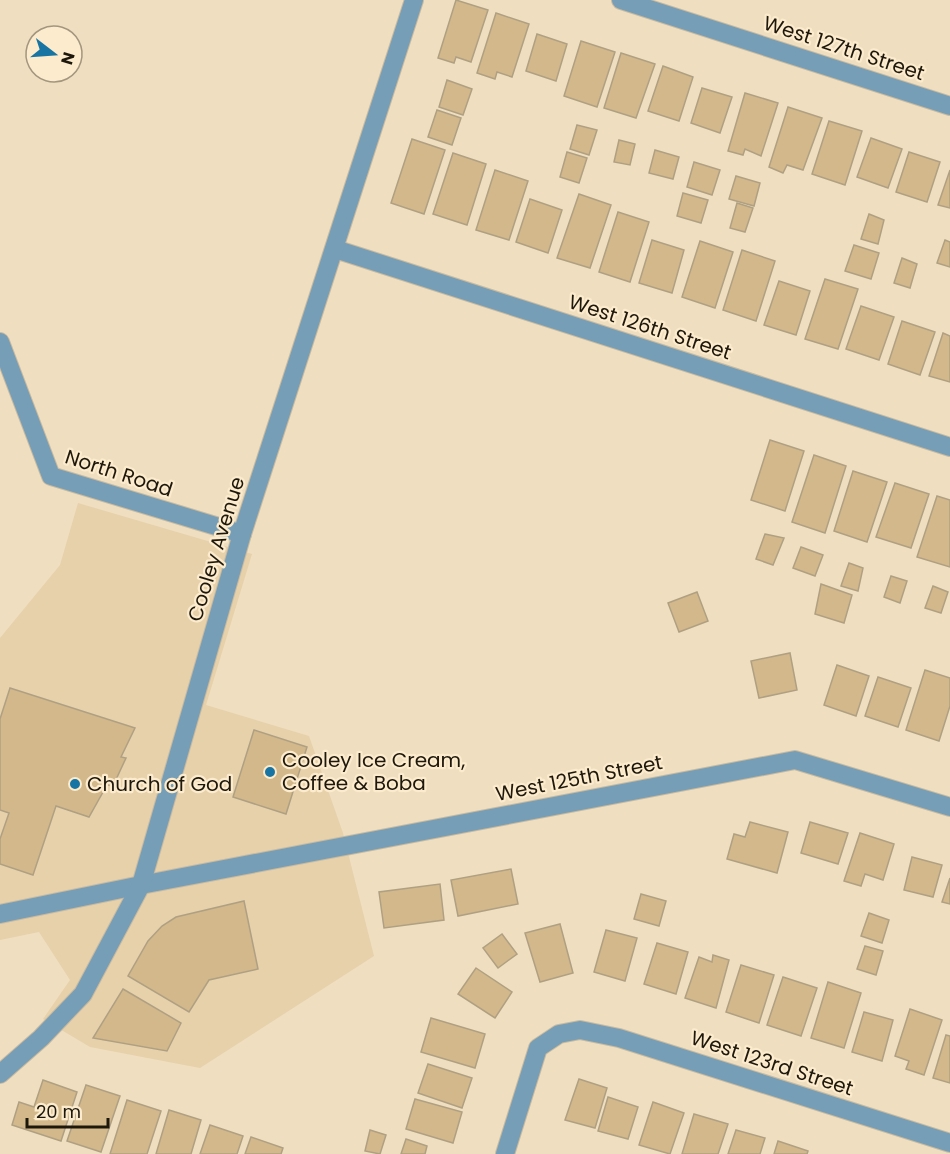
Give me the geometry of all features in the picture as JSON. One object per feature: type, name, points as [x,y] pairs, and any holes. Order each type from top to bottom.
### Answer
[{"type":"street","name":"Cooley Avenue","points":[[0,1074],[41,1038],[83,994],[141,885],[242,534],[414,0]]},
{"type":"street","name":"West 127th Street","points":[[621,0],[950,106]]},
{"type":"street","name":"West 126th Street","points":[[335,249],[950,447]]},
{"type":"street","name":"North Road","points":[[0,342],[51,476],[242,534]]},
{"type":"street","name":"West 125th Street","points":[[0,915],[141,885],[795,760],[950,807]]},
{"type":"street","name":"West 123rd Street","points":[[506,1154],[538,1048],[559,1034],[580,1030],[619,1038],[950,1143]]},
{"type":"shaded area","points":[[78,503],[252,554],[206,705],[309,736],[343,833],[374,956],[200,1068],[90,1047],[43,1019],[70,980],[39,932],[0,940],[0,638],[60,565]]},
{"type":"building","points":[[456,0],[488,10],[471,62],[456,57],[454,63],[438,58]]},
{"type":"building","points":[[496,13],[529,24],[512,77],[497,72],[495,79],[477,73]]},
{"type":"building","points":[[537,34],[567,44],[556,81],[526,71]]},
{"type":"building","points":[[581,41],[615,52],[597,107],[564,96]]},
{"type":"building","points":[[621,53],[655,64],[636,118],[604,108]]},
{"type":"building","points":[[663,66],[693,77],[679,121],[648,111]]},
{"type":"building","points":[[447,80],[472,89],[463,115],[439,107]]},
{"type":"building","points":[[702,88],[732,97],[720,133],[691,123]]},
{"type":"building","points":[[745,93],[778,103],[761,156],[745,149],[743,155],[728,151]]},
{"type":"building","points":[[788,107],[822,118],[803,170],[787,165],[783,173],[769,167]]},
{"type":"building","points":[[437,110],[461,118],[452,145],[428,137]]},
{"type":"building","points":[[829,121],[862,131],[845,185],[812,174]]},
{"type":"building","points":[[577,125],[597,130],[589,155],[570,149]]},
{"type":"building","points":[[871,138],[902,149],[888,188],[857,177]]},
{"type":"building","points":[[412,139],[445,150],[424,214],[391,203]]},
{"type":"building","points":[[619,140],[635,144],[630,165],[614,162]]},
{"type":"building","points":[[655,150],[679,157],[673,179],[649,173]]},
{"type":"building","points":[[567,152],[587,158],[579,183],[560,177]]},
{"type":"building","points":[[909,152],[940,162],[927,202],[896,192]]},
{"type":"building","points":[[453,153],[486,164],[467,225],[433,214]]},
{"type":"building","points":[[694,162],[720,170],[712,195],[687,187]]},
{"type":"building","points":[[495,170],[528,181],[509,240],[476,230]]},
{"type":"building","points":[[950,170],[950,208],[938,205]]},
{"type":"building","points":[[736,176],[760,183],[754,206],[729,199]]},
{"type":"building","points":[[683,193],[708,200],[701,223],[677,216]]},
{"type":"building","points":[[579,194],[611,205],[590,268],[557,258]]},
{"type":"building","points":[[530,199],[562,210],[548,253],[516,242]]},
{"type":"building","points":[[737,203],[753,208],[745,232],[730,228]]},
{"type":"building","points":[[618,212],[649,222],[630,282],[599,272]]},
{"type":"building","points":[[869,214],[884,220],[878,244],[861,239]]},
{"type":"building","points":[[652,240],[684,250],[672,293],[639,283]]},
{"type":"building","points":[[945,240],[950,242],[950,267],[937,263]]},
{"type":"building","points":[[700,241],[733,252],[715,308],[682,297]]},
{"type":"building","points":[[854,245],[879,253],[871,279],[845,271]]},
{"type":"building","points":[[742,250],[775,261],[756,321],[723,310]]},
{"type":"building","points":[[902,258],[917,264],[910,288],[894,283]]},
{"type":"building","points":[[825,279],[858,289],[838,349],[805,339]]},
{"type":"building","points":[[779,281],[810,291],[796,335],[764,325]]},
{"type":"building","points":[[861,306],[894,317],[879,360],[846,349]]},
{"type":"building","points":[[902,321],[935,332],[920,375],[888,364]]},
{"type":"building","points":[[943,333],[950,336],[950,382],[929,376]]},
{"type":"building","points":[[770,440],[804,451],[785,511],[751,500]]},
{"type":"building","points":[[814,455],[846,466],[825,533],[792,522]]},
{"type":"building","points":[[853,471],[887,482],[867,542],[834,531]]},
{"type":"building","points":[[895,483],[929,494],[911,548],[876,537]]},
{"type":"building","points":[[937,496],[950,500],[950,567],[917,557]]},
{"type":"building","points":[[765,534],[784,538],[773,565],[756,559]]},
{"type":"building","points":[[801,547],[823,555],[815,576],[793,568]]},
{"type":"building","points":[[849,563],[863,568],[858,591],[841,586]]},
{"type":"building","points":[[891,576],[907,581],[900,603],[884,597]]},
{"type":"building","points":[[821,584],[852,595],[844,623],[815,614]]},
{"type":"building","points":[[933,586],[948,592],[941,613],[925,608]]},
{"type":"building","points":[[697,592],[708,621],[679,632],[668,603]]},
{"type":"building","points":[[790,653],[797,690],[759,698],[751,661]]},
{"type":"building","points":[[837,665],[869,676],[856,716],[824,705]]},
{"type":"building","points":[[925,670],[950,678],[950,706],[939,741],[906,730]]},
{"type":"building","points":[[878,677],[911,688],[898,727],[865,716]]},
{"type":"building","points":[[10,688],[135,728],[121,757],[126,758],[113,786],[107,785],[89,817],[56,806],[33,875],[0,864],[0,839],[9,813],[0,810],[0,719]]},
{"type":"building","name":"Cooley Ice Cream, Coffee & Boba","points":[[254,730],[307,747],[286,814],[233,797]]},
{"type":"building","points":[[750,822],[788,832],[777,873],[727,859],[734,834],[745,837]]},
{"type":"building","points":[[810,822],[848,833],[838,864],[801,853]]},
{"type":"building","points":[[860,833],[894,844],[883,880],[865,874],[861,886],[844,881]]},
{"type":"building","points":[[912,857],[942,865],[933,897],[904,890]]},
{"type":"building","points":[[511,869],[518,904],[458,916],[451,880]]},
{"type":"building","points":[[950,878],[950,904],[942,902]]},
{"type":"building","points":[[440,884],[444,920],[384,928],[379,892]]},
{"type":"building","points":[[641,894],[666,901],[659,926],[634,919]]},
{"type":"building","points":[[244,901],[258,969],[209,980],[189,1012],[128,976],[148,941],[162,926],[176,917]]},
{"type":"building","points":[[869,913],[889,920],[882,943],[861,936]]},
{"type":"building","points":[[560,924],[573,973],[540,982],[525,933]]},
{"type":"building","points":[[606,930],[637,938],[625,981],[594,972]]},
{"type":"building","points":[[502,934],[517,954],[498,968],[483,948]]},
{"type":"building","points":[[657,943],[688,952],[676,994],[644,984]]},
{"type":"building","points":[[865,946],[883,951],[876,975],[857,969]]},
{"type":"building","points":[[713,955],[729,960],[716,1008],[685,998],[699,957],[712,962]]},
{"type":"building","points":[[741,965],[774,975],[759,1023],[726,1012]]},
{"type":"building","points":[[476,968],[512,992],[495,1018],[458,994]]},
{"type":"building","points":[[783,977],[817,988],[801,1036],[767,1025]]},
{"type":"building","points":[[828,982],[861,993],[844,1048],[811,1038]]},
{"type":"building","points":[[123,989],[181,1023],[167,1051],[93,1038]]},
{"type":"building","points":[[910,1009],[942,1020],[924,1075],[906,1069],[909,1061],[895,1056]]},
{"type":"building","points":[[864,1012],[893,1020],[882,1061],[852,1052]]},
{"type":"building","points":[[431,1018],[485,1034],[475,1068],[421,1052]]},
{"type":"building","points":[[946,1035],[950,1036],[950,1083],[933,1078]]},
{"type":"building","points":[[428,1064],[472,1078],[462,1108],[418,1093]]},
{"type":"building","points":[[579,1079],[607,1088],[595,1128],[565,1120]]},
{"type":"building","points":[[43,1080],[77,1092],[61,1141],[12,1125],[19,1102],[34,1107]]},
{"type":"building","points":[[86,1085],[120,1096],[101,1152],[67,1141]]},
{"type":"building","points":[[608,1097],[638,1107],[628,1139],[598,1131]]},
{"type":"building","points":[[415,1099],[462,1112],[453,1143],[406,1129]]},
{"type":"building","points":[[127,1100],[161,1111],[147,1154],[110,1154]]},
{"type":"building","points":[[653,1102],[684,1113],[670,1154],[639,1145]]},
{"type":"building","points":[[169,1110],[201,1120],[191,1154],[156,1154]]},
{"type":"building","points":[[694,1114],[728,1124],[718,1154],[682,1154]]},
{"type":"building","points":[[210,1125],[243,1136],[237,1154],[200,1154]]},
{"type":"building","points":[[370,1130],[386,1135],[380,1154],[365,1151]]},
{"type":"building","points":[[736,1130],[765,1138],[760,1154],[728,1154]]},
{"type":"building","points":[[251,1137],[283,1148],[281,1154],[245,1154]]},
{"type":"building","points":[[406,1139],[427,1146],[425,1154],[401,1154]]},
{"type":"building","points":[[778,1141],[808,1151],[807,1154],[774,1154]]},
{"type":"place","name":"Cooley Ice Cream, Coffee & Boba","points":[[270,772]]},
{"type":"place","name":"Church of God","points":[[75,784]]}]
